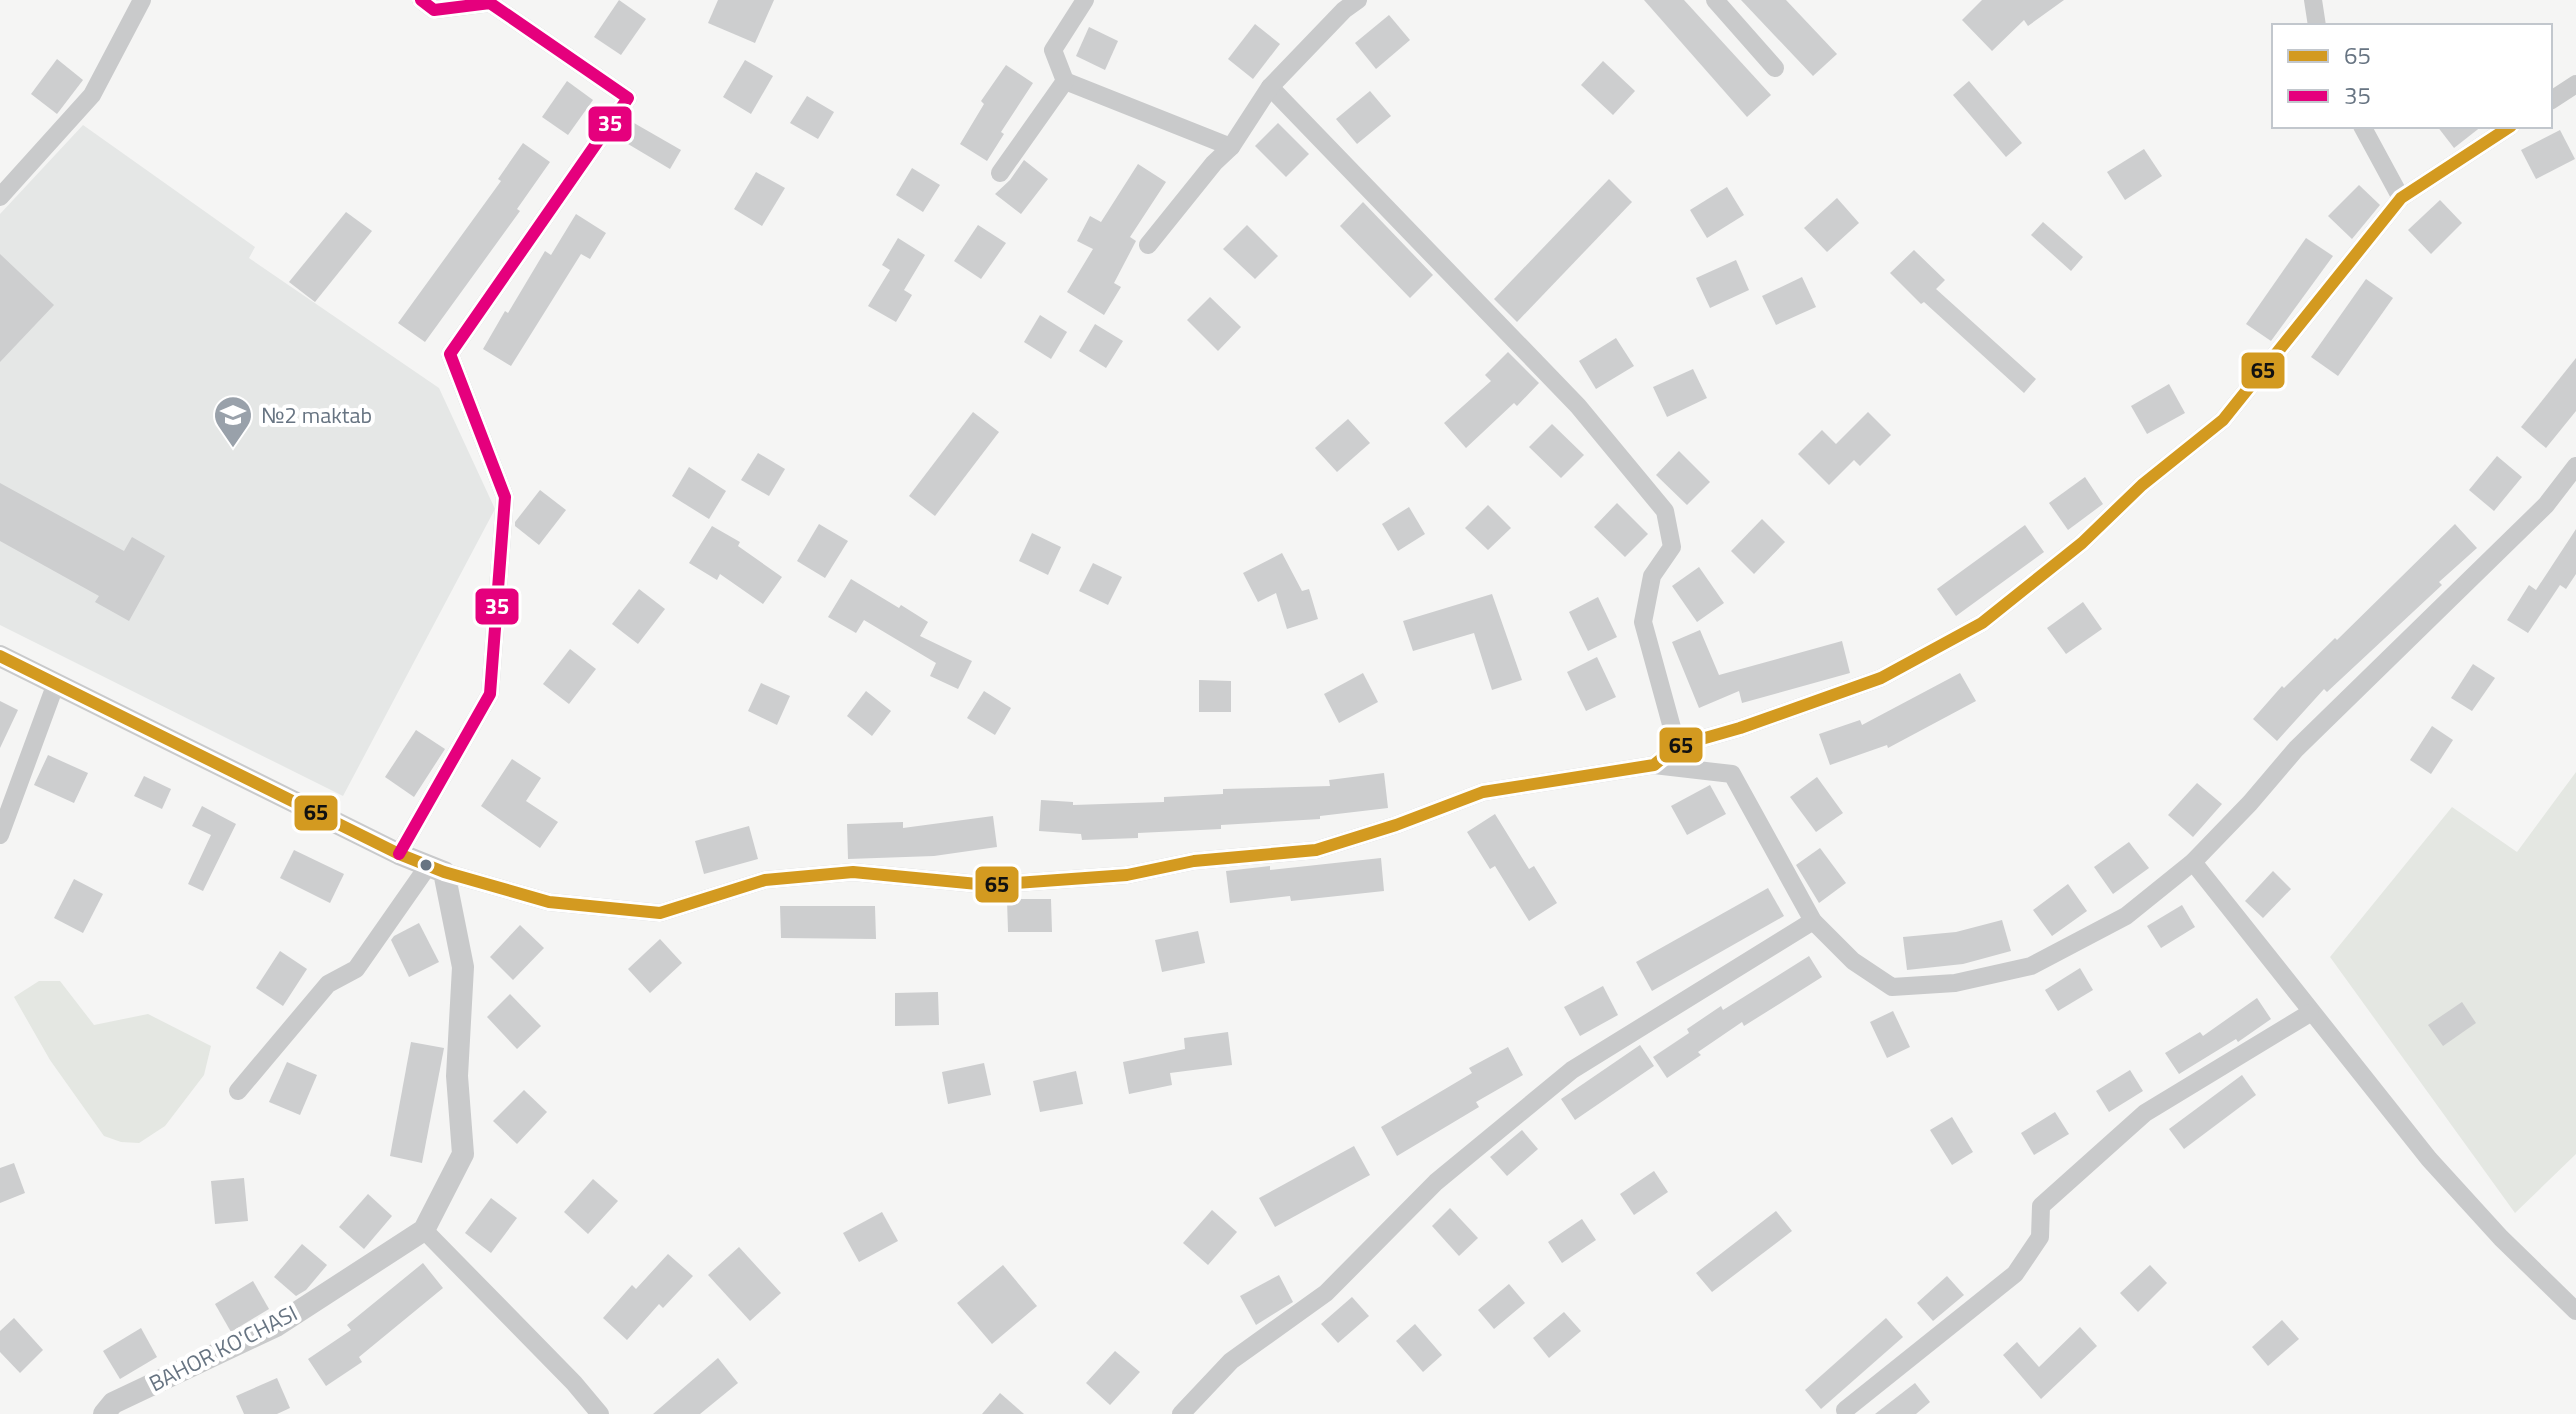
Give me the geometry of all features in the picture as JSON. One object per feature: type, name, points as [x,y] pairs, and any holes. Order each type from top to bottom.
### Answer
[{"type":"street","points":[[0,197],[92,95],[142,0]]},
{"type":"street","points":[[399,854],[490,694],[505,497],[450,354],[628,98],[491,2],[434,10],[421,0]]},
{"type":"street","points":[[1085,0],[1053,50],[1065,81],[1231,147]]},
{"type":"street","points":[[1148,245],[1214,163],[1231,147],[1270,87],[1344,10],[1358,0]]},
{"type":"street","points":[[1715,0],[1775,68]]},
{"type":"street","points":[[2313,0],[2317,24]]},
{"type":"street","points":[[1000,173],[1065,81]]},
{"type":"street","points":[[2552,100],[2576,84]]},
{"type":"street","points":[[1270,87],[1578,406],[1665,511],[1672,547],[1652,576],[1643,622],[1677,746]]},
{"type":"street","points":[[2363,128],[2401,198]]},
{"type":"street","points":[[1654,765],[1677,746],[1740,728],[1881,678],[1982,623],[2082,543],[2142,485],[2223,420],[2401,198],[2508,128]]},
{"type":"street","points":[[0,656],[399,854],[436,869],[549,902],[660,913],[765,880],[853,872],[988,885],[1127,875],[1194,861],[1316,850],[1396,825],[1483,792],[1654,765],[1732,774],[1813,921],[1853,961],[1892,987],[1955,983],[2031,966],[2126,916],[2193,862],[2296,749],[2546,505],[2576,466]]},
{"type":"street","points":[[0,835],[56,683]]},
{"type":"street","points":[[2193,862],[2429,1159],[2501,1238],[2576,1311]]},
{"type":"street","points":[[238,1091],[328,984],[356,969],[436,869]]},
{"type":"street","points":[[436,869],[463,967],[457,1076],[463,1154],[424,1230],[574,1383],[600,1414]]},
{"type":"street","points":[[1181,1414],[1231,1361],[1326,1293],[1436,1182],[1572,1070],[1813,921]]},
{"type":"street","points":[[1845,1410],[2015,1274],[2040,1237],[2041,1206],[2145,1113],[2310,1013]]},
{"type":"street","name":"BAHOR KO'CHASI","points":[[104,1414],[113,1403],[276,1326],[424,1230]]},
{"type":"shaded area","name":"№2 maktab","points":[[83,125],[255,247],[249,258],[439,388],[495,509],[343,796],[0,625],[0,214]]},
{"type":"shaded area","points":[[2576,772],[2576,1154],[2515,1213],[2330,957],[2452,807],[2517,852]]},
{"type":"shaded area","points":[[39,981],[60,981],[94,1025],[148,1014],[211,1046],[204,1075],[165,1126],[139,1143],[121,1142],[104,1136],[50,1060],[14,997]]},
{"type":"building","points":[[619,0],[646,19],[621,55],[594,37]]},
{"type":"building","points":[[718,0],[774,0],[755,43],[708,23]]},
{"type":"building","points":[[1644,0],[1684,0],[1771,95],[1747,117]]},
{"type":"building","points":[[1741,0],[1786,0],[1837,54],[1813,76]]},
{"type":"building","points":[[1982,0],[2064,0],[2028,26],[2024,20],[1992,51],[1962,20]]},
{"type":"building","points":[[1389,15],[1410,40],[1376,69],[1355,43]]},
{"type":"building","points":[[1255,24],[1280,44],[1253,79],[1228,59]]},
{"type":"building","points":[[1089,27],[1118,41],[1105,70],[1076,56]]},
{"type":"building","points":[[57,59],[83,80],[57,114],[31,94]]},
{"type":"building","points":[[745,60],[773,76],[751,114],[723,97]]},
{"type":"building","points":[[1603,61],[1635,91],[1613,115],[1581,85]]},
{"type":"building","points":[[1006,65],[1033,83],[1001,132],[1004,134],[987,161],[960,144],[984,104],[981,101]]},
{"type":"building","points":[[567,81],[593,100],[568,135],[542,117]]},
{"type":"building","points":[[1969,81],[2022,143],[2006,157],[1953,95]]},
{"type":"building","points":[[1370,91],[1391,116],[1357,144],[1336,119]]},
{"type":"building","points":[[807,96],[834,112],[818,139],[790,123]]},
{"type":"building","points":[[634,123],[681,150],[670,169],[623,141]]},
{"type":"building","points":[[1278,123],[1309,154],[1286,177],[1255,146]]},
{"type":"building","points":[[2439,128],[2479,128],[2454,148]]},
{"type":"building","points":[[2560,130],[2575,159],[2536,179],[2521,150]]},
{"type":"building","points":[[523,143],[550,162],[517,209],[520,211],[425,342],[398,323],[501,181],[498,179]]},
{"type":"building","points":[[2144,149],[2162,176],[2125,200],[2107,172]]},
{"type":"building","points":[[1024,160],[1048,179],[1021,214],[995,194]]},
{"type":"building","points":[[1138,164],[1166,182],[1130,237],[1136,241],[1114,283],[1121,287],[1104,315],[1067,292],[1093,249],[1077,241],[1090,216],[1101,222]]},
{"type":"building","points":[[912,168],[940,185],[923,212],[896,195]]},
{"type":"building","points":[[756,172],[785,188],[762,226],[734,209]]},
{"type":"building","points":[[1609,179],[1632,202],[1517,322],[1494,299]]},
{"type":"building","points":[[2359,185],[2380,205],[2352,239],[2328,216]]},
{"type":"building","points":[[1727,187],[1744,215],[1707,238],[1690,210]]},
{"type":"building","points":[[1837,198],[1859,223],[1827,252],[1804,228]]},
{"type":"building","points":[[2440,200],[2462,223],[2431,254],[2408,230]]},
{"type":"building","points":[[1363,202],[1433,275],[1410,298],[1340,226]]},
{"type":"building","points":[[346,212],[372,231],[315,302],[289,282]]},
{"type":"building","points":[[576,214],[606,233],[590,259],[581,254],[511,366],[483,349],[545,251],[551,255]]},
{"type":"building","points":[[2043,222],[2083,257],[2071,271],[2031,235]]},
{"type":"building","points":[[978,225],[1006,243],[981,279],[954,261]]},
{"type":"building","points":[[1247,225],[1278,256],[1255,279],[1223,249]]},
{"type":"building","points":[[898,238],[925,255],[904,290],[912,295],[896,322],[868,306],[890,270],[882,265]]},
{"type":"building","points":[[2306,238],[2333,256],[2271,341],[2246,324]]},
{"type":"building","points":[[1914,250],[1945,280],[1936,289],[2036,379],[2024,393],[1924,302],[1921,304],[1890,273]]},
{"type":"building","points":[[0,254],[54,305],[0,362]]},
{"type":"building","points":[[1736,260],[1749,290],[1710,308],[1696,278]]},
{"type":"building","points":[[1802,277],[1816,307],[1776,325],[1762,296]]},
{"type":"building","points":[[2366,279],[2393,298],[2338,376],[2311,357]]},
{"type":"building","points":[[1210,297],[1241,327],[1218,351],[1187,320]]},
{"type":"building","points":[[1040,315],[1067,332],[1051,359],[1024,342]]},
{"type":"building","points":[[1095,324],[1123,341],[1106,368],[1079,351]]},
{"type":"building","points":[[1616,338],[1634,366],[1596,389],[1579,361]]},
{"type":"building","points":[[1508,352],[1539,383],[1517,406],[1514,403],[1466,448],[1444,423],[1491,381],[1485,375]]},
{"type":"building","points":[[2576,358],[2576,411],[2546,448],[2521,427]]},
{"type":"building","points":[[1693,369],[1707,398],[1667,417],[1653,387]]},
{"type":"building","points":[[2169,384],[2185,413],[2147,434],[2131,406]]},
{"type":"building","points":[[973,412],[999,432],[935,516],[909,496]]},
{"type":"building","points":[[1868,412],[1891,435],[1860,466],[1854,460],[1829,485],[1798,454],[1822,430],[1836,444]]},
{"type":"building","points":[[1348,419],[1370,443],[1337,472],[1315,448]]},
{"type":"building","points":[[1552,424],[1584,455],[1561,478],[1529,447]]},
{"type":"building","points":[[1679,451],[1710,482],[1687,505],[1656,475]]},
{"type":"building","points":[[758,453],[785,469],[769,496],[741,480]]},
{"type":"building","points":[[2497,456],[2522,477],[2494,511],[2469,490]]},
{"type":"building","points":[[689,467],[726,491],[709,519],[672,496]]},
{"type":"building","points":[[2085,477],[2103,504],[2068,530],[2049,503]]},
{"type":"building","points":[[0,483],[124,551],[132,537],[165,556],[129,621],[95,602],[99,596],[0,541]]},
{"type":"building","points":[[540,490],[566,510],[539,545],[515,526],[515,522]]},
{"type":"building","points":[[1617,503],[1648,534],[1625,557],[1594,527]]},
{"type":"building","points":[[1488,505],[1511,528],[1488,550],[1465,528]]},
{"type":"building","points":[[1409,507],[1425,534],[1398,551],[1382,524]]},
{"type":"building","points":[[1762,519],[1785,542],[1754,574],[1731,551]]},
{"type":"building","points":[[819,524],[848,541],[825,578],[797,561]]},
{"type":"building","points":[[2455,524],[2477,548],[2439,582],[2442,585],[2327,692],[2324,689],[2277,741],[2253,719],[2282,686],[2284,688],[2335,638],[2337,640]]},
{"type":"building","points":[[2025,525],[2044,552],[1956,616],[1937,589]]},
{"type":"building","points":[[712,526],[740,542],[738,546],[782,577],[763,604],[720,574],[717,580],[689,563]]},
{"type":"building","points":[[2576,529],[2576,574],[2566,589],[2560,585],[2528,633],[2507,620],[2529,585],[2536,590]]},
{"type":"building","points":[[1032,533],[1061,547],[1048,575],[1019,561]]},
{"type":"building","points":[[1282,553],[1302,591],[1309,589],[1318,619],[1287,629],[1276,593],[1258,602],[1243,573]]},
{"type":"building","points":[[1093,563],[1122,577],[1108,605],[1079,591]]},
{"type":"building","points":[[1699,567],[1724,603],[1697,622],[1672,586]]},
{"type":"building","points":[[851,579],[928,622],[920,636],[972,661],[958,689],[930,676],[936,663],[864,620],[856,633],[828,617]]},
{"type":"building","points":[[639,589],[665,609],[638,644],[612,624]]},
{"type":"building","points":[[1492,594],[1522,680],[1492,690],[1474,633],[1413,651],[1403,621]]},
{"type":"building","points":[[1598,597],[1617,637],[1588,651],[1569,612]]},
{"type":"building","points":[[2083,602],[2102,629],[2066,654],[2047,628]]},
{"type":"building","points":[[1700,630],[1719,675],[1842,641],[1850,673],[1742,703],[1739,691],[1699,708],[1672,642]]},
{"type":"building","points":[[570,649],[596,669],[569,704],[543,684]]},
{"type":"building","points":[[1597,657],[1616,697],[1586,711],[1567,672]]},
{"type":"building","points":[[2473,664],[2495,678],[2472,711],[2451,698]]},
{"type":"building","points":[[1363,673],[1378,702],[1339,723],[1324,694]]},
{"type":"building","points":[[1960,673],[1976,701],[1888,748],[1887,745],[1830,765],[1819,734],[1860,720],[1862,725]]},
{"type":"building","points":[[1199,680],[1231,681],[1231,712],[1199,712]]},
{"type":"building","points":[[761,683],[790,696],[777,725],[748,711]]},
{"type":"building","points":[[866,691],[891,711],[872,736],[847,716]]},
{"type":"building","points":[[984,691],[1011,708],[995,735],[967,718]]},
{"type":"building","points":[[0,701],[18,710],[0,748]]},
{"type":"building","points":[[2432,726],[2453,740],[2431,774],[2410,760]]},
{"type":"building","points":[[416,730],[445,749],[414,797],[385,777]]},
{"type":"building","points":[[48,755],[88,773],[74,803],[34,785]]},
{"type":"building","points":[[512,759],[541,778],[526,801],[558,822],[540,848],[481,806]]},
{"type":"building","points":[[1384,773],[1388,808],[1320,816],[1320,819],[1221,825],[1221,829],[1138,833],[1138,838],[1082,840],[1081,834],[1039,831],[1041,800],[1073,802],[1073,805],[1164,802],[1164,797],[1223,794],[1223,789],[1330,786],[1329,780]]},
{"type":"building","points":[[144,776],[171,789],[162,809],[134,796]]},
{"type":"building","points":[[1817,777],[1843,813],[1816,832],[1790,797]]},
{"type":"building","points":[[2197,783],[2222,804],[2193,837],[2168,815]]},
{"type":"building","points":[[1710,785],[1726,814],[1687,835],[1671,806]]},
{"type":"building","points":[[202,806],[236,824],[203,891],[188,884],[211,835],[192,826]]},
{"type":"building","points":[[1495,814],[1529,869],[1534,866],[1557,903],[1529,921],[1495,866],[1490,869],[1467,832]]},
{"type":"building","points":[[993,816],[997,847],[934,856],[848,859],[847,824],[903,822],[903,828]]},
{"type":"building","points":[[749,826],[758,859],[704,874],[695,841]]},
{"type":"building","points":[[2129,842],[2149,868],[2113,894],[2094,867]]},
{"type":"building","points":[[1820,848],[1846,883],[1819,903],[1796,865]]},
{"type":"building","points":[[294,850],[344,874],[330,903],[280,878]]},
{"type":"building","points":[[1381,858],[1384,891],[1291,901],[1290,896],[1230,903],[1226,871],[1270,866],[1270,870]]},
{"type":"building","points":[[2273,871],[2291,889],[2263,918],[2245,901]]},
{"type":"building","points":[[74,879],[103,894],[83,933],[54,918]]},
{"type":"building","points":[[2068,884],[2087,911],[2052,936],[2033,910]]},
{"type":"building","points":[[1768,888],[1784,916],[1652,991],[1636,962]]},
{"type":"building","points":[[1007,899],[1051,899],[1052,932],[1008,932]]},
{"type":"building","points":[[2182,905],[2195,927],[2161,948],[2147,926]]},
{"type":"building","points":[[780,906],[875,906],[876,939],[781,938]]},
{"type":"building","points":[[2002,920],[2011,951],[1963,964],[1907,970],[1903,937],[1956,932]]},
{"type":"building","points":[[419,923],[439,962],[409,977],[391,940]]},
{"type":"building","points":[[520,925],[544,948],[513,980],[490,957]]},
{"type":"building","points":[[1198,931],[1205,963],[1162,972],[1155,940]]},
{"type":"building","points":[[660,939],[682,963],[650,993],[628,969]]},
{"type":"building","points":[[280,951],[307,969],[283,1006],[256,988]]},
{"type":"building","points":[[1809,956],[1822,977],[1744,1026],[1742,1022],[1667,1078],[1653,1057],[1721,1006],[1723,1010]]},
{"type":"building","points":[[2080,968],[2093,990],[2058,1011],[2045,990]]},
{"type":"building","points":[[1603,986],[1618,1015],[1580,1036],[1564,1007]]},
{"type":"building","points":[[938,992],[939,1025],[895,1026],[895,993]]},
{"type":"building","points":[[510,994],[541,1026],[517,1049],[487,1017]]},
{"type":"building","points":[[2257,998],[2271,1019],[2238,1042],[2236,1039],[2179,1074],[2165,1053],[2200,1032],[2203,1036]]},
{"type":"building","points":[[2462,1002],[2476,1023],[2443,1046],[2428,1025]]},
{"type":"building","points":[[1893,1011],[1910,1047],[1887,1058],[1870,1022]]},
{"type":"building","points":[[1228,1032],[1232,1065],[1170,1073],[1172,1085],[1129,1094],[1123,1062],[1185,1049],[1184,1038]]},
{"type":"building","points":[[411,1042],[444,1048],[422,1163],[390,1156]]},
{"type":"building","points":[[1640,1045],[1654,1066],[1575,1120],[1561,1099]]},
{"type":"building","points":[[1508,1047],[1523,1075],[1476,1102],[1479,1107],[1397,1156],[1381,1127],[1472,1073],[1469,1068]]},
{"type":"building","points":[[287,1062],[317,1075],[300,1115],[269,1102]]},
{"type":"building","points":[[984,1063],[991,1095],[948,1104],[942,1072]]},
{"type":"building","points":[[2130,1070],[2143,1091],[2109,1112],[2096,1091]]},
{"type":"building","points":[[1076,1071],[1083,1104],[1040,1112],[1033,1081]]},
{"type":"building","points":[[2242,1075],[2256,1095],[2184,1149],[2169,1129]]},
{"type":"building","points":[[524,1090],[547,1112],[517,1144],[493,1121]]},
{"type":"building","points":[[2055,1112],[2069,1134],[2034,1155],[2021,1133]]},
{"type":"building","points":[[1952,1117],[1973,1152],[1952,1165],[1930,1130]]},
{"type":"building","points":[[1522,1130],[1538,1149],[1507,1176],[1490,1157]]},
{"type":"building","points":[[1354,1146],[1370,1175],[1275,1227],[1259,1198]]},
{"type":"building","points":[[14,1163],[25,1193],[0,1203],[0,1168]]},
{"type":"building","points":[[1654,1171],[1668,1192],[1634,1215],[1620,1194]]},
{"type":"building","points":[[244,1178],[248,1221],[215,1224],[211,1181]]},
{"type":"building","points":[[593,1179],[618,1201],[588,1234],[564,1212]]},
{"type":"building","points":[[368,1194],[392,1216],[364,1249],[339,1227]]},
{"type":"building","points":[[491,1198],[517,1218],[491,1253],[465,1233]]},
{"type":"building","points":[[1450,1208],[1478,1238],[1459,1256],[1432,1226]]},
{"type":"building","points":[[1212,1210],[1237,1232],[1208,1265],[1183,1243]]},
{"type":"building","points":[[1776,1211],[1792,1231],[1712,1292],[1696,1273]]},
{"type":"building","points":[[882,1212],[898,1241],[859,1262],[843,1233]]},
{"type":"building","points":[[1582,1219],[1596,1240],[1562,1263],[1548,1242]]},
{"type":"building","points":[[302,1244],[327,1265],[306,1290],[296,1296],[274,1277]]},
{"type":"building","points":[[739,1247],[781,1293],[750,1321],[708,1275]]},
{"type":"building","points":[[668,1254],[693,1276],[663,1308],[659,1304],[627,1340],[603,1318],[632,1285],[636,1289]]},
{"type":"building","points":[[423,1263],[443,1288],[359,1357],[362,1362],[326,1386],[308,1359],[351,1330],[347,1325]]},
{"type":"building","points":[[1003,1265],[1037,1306],[992,1344],[957,1303]]},
{"type":"building","points":[[2150,1265],[2167,1283],[2138,1312],[2120,1293]]},
{"type":"building","points":[[1279,1275],[1293,1302],[1256,1325],[1240,1296]]},
{"type":"building","points":[[1947,1276],[1964,1295],[1933,1321],[1917,1303]]},
{"type":"building","points":[[253,1281],[269,1309],[231,1332],[215,1304]]},
{"type":"building","points":[[1509,1284],[1525,1303],[1494,1329],[1478,1310]]},
{"type":"building","points":[[1352,1297],[1369,1316],[1338,1343],[1321,1324]]},
{"type":"building","points":[[1564,1312],[1581,1331],[1549,1358],[1533,1338]]},
{"type":"building","points":[[14,1318],[43,1350],[20,1373],[0,1352],[0,1331]]},
{"type":"building","points":[[1886,1318],[1903,1337],[1821,1409],[1805,1390]]},
{"type":"building","points":[[2282,1320],[2299,1339],[2268,1366],[2252,1347]]},
{"type":"building","points":[[1415,1324],[1442,1355],[1423,1372],[1396,1341]]},
{"type":"building","points":[[2080,1327],[2097,1346],[2041,1399],[2003,1355],[2017,1342],[2039,1367]]},
{"type":"building","points":[[141,1328],[157,1357],[120,1379],[103,1351]]},
{"type":"building","points":[[1115,1351],[1140,1372],[1110,1405],[1086,1383]]},
{"type":"building","points":[[718,1358],[738,1383],[700,1414],[653,1414]]},
{"type":"building","points":[[277,1378],[290,1408],[277,1414],[244,1414],[236,1396]]},
{"type":"building","points":[[1915,1383],[1930,1402],[1916,1414],[1875,1414]]},
{"type":"building","points":[[1000,1393],[1024,1414],[982,1414]]},
{"type":"transit line","name":"35","points":[[399,854],[490,694],[505,497],[450,354],[628,98],[490,3],[434,10],[421,0]]},
{"type":"transit line","name":"65","points":[[0,656],[399,854],[444,872],[549,902],[660,913],[765,880],[853,872],[988,885],[1127,875],[1194,861],[1316,850],[1396,825],[1483,792],[1654,765],[1677,746],[1740,728],[1881,678],[1982,623],[2082,543],[2142,485],[2223,420],[2401,198],[2508,128]]},
{"type":"place","name":"№2 maktab","points":[[233,449]]}]
